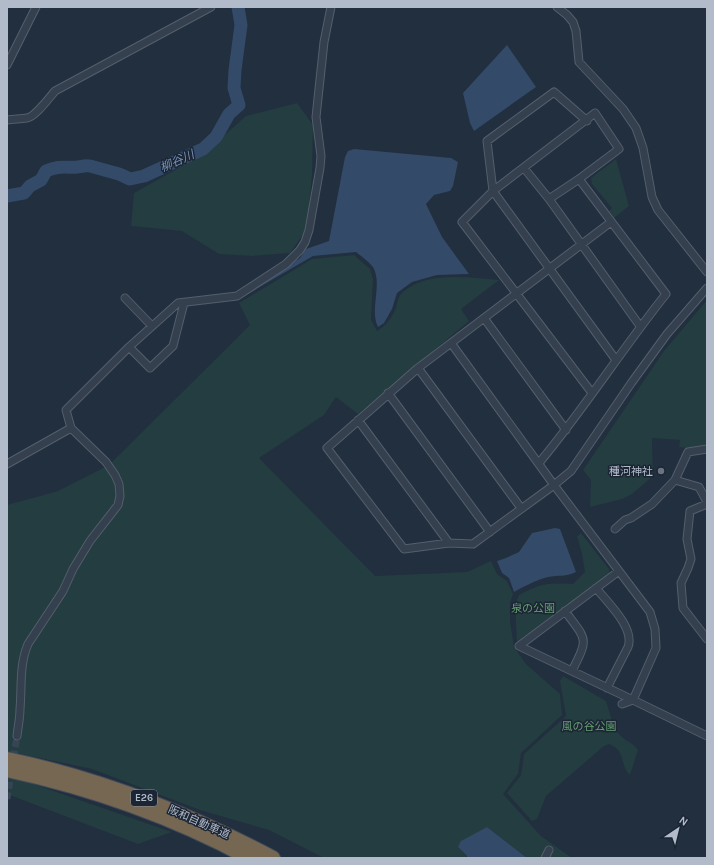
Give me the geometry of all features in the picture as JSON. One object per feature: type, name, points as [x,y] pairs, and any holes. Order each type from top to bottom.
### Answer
[{"type":"highway","name":"阪和自動車道","points":[[7,759],[76,776],[158,804],[238,840],[273,858]]},
{"type":"highway","name":"阪和自動車道","points":[[7,770],[72,786],[120,801],[192,830],[249,858]]},
{"type":"street","points":[[7,65],[10,50],[36,7]]},
{"type":"street","points":[[7,120],[15,118],[28,118],[36,113],[55,91],[210,7]]},
{"type":"street","points":[[17,736],[20,709],[21,673],[26,648],[62,591],[73,569],[87,547],[118,505],[120,496],[119,484],[115,475],[106,462],[71,428],[66,410],[129,347],[178,304],[237,296],[286,264],[305,242],[309,230],[320,168],[321,156],[316,117],[324,42],[331,7]]},
{"type":"street","points":[[557,7],[567,15],[576,31],[579,62],[623,109],[636,128],[643,148],[652,197],[658,210],[707,272]]},
{"type":"street","points":[[587,121],[554,92],[493,136],[487,141],[493,191],[616,360]]},
{"type":"street","points":[[549,199],[619,149],[595,114],[493,191],[462,222],[592,393]]},
{"type":"street","points":[[524,168],[549,199],[640,326]]},
{"type":"street","points":[[539,463],[566,430],[640,326],[666,294],[579,179]]},
{"type":"street","points":[[611,222],[418,368],[388,393],[328,448],[404,549],[448,544],[473,544],[571,471],[667,334],[707,288]]},
{"type":"street","points":[[125,298],[152,326]]},
{"type":"street","points":[[129,347],[150,368],[173,346],[184,303]]},
{"type":"street","points":[[484,318],[566,430]]},
{"type":"street","points":[[451,343],[554,485],[579,514],[650,612],[655,629],[656,648],[633,700],[622,704]]},
{"type":"street","points":[[418,368],[521,508]]},
{"type":"street","points":[[388,393],[490,532]]},
{"type":"street","points":[[358,420],[448,544]]},
{"type":"street","points":[[7,464],[71,428]]},
{"type":"street","points":[[615,529],[625,520],[631,518],[652,504],[675,480],[688,452],[707,449]]},
{"type":"street","points":[[675,480],[699,487],[707,503],[690,511],[688,539],[691,559],[681,583],[683,608],[707,639]]},
{"type":"street","points":[[619,571],[519,646],[707,736]]},
{"type":"street","points":[[596,588],[626,626],[630,642],[607,688]]},
{"type":"street","points":[[565,611],[583,635],[584,642],[583,648],[572,671]]},
{"type":"street","points":[[545,858],[549,850]]},
{"type":"green space","points":[[297,103],[313,125],[312,175],[307,229],[290,253],[252,256],[219,254],[182,231],[131,226],[134,193],[202,155],[246,116]]},
{"type":"green space","points":[[616,159],[629,206],[614,218],[609,211],[612,208],[592,184],[591,178]]},
{"type":"green space","points":[[354,255],[370,269],[373,279],[371,320],[377,331],[390,319],[401,294],[411,286],[422,281],[448,277],[499,280],[461,309],[469,321],[358,414],[336,397],[324,415],[259,458],[375,576],[467,572],[491,561],[497,574],[507,581],[513,594],[510,603],[510,621],[514,647],[526,664],[560,694],[562,715],[521,753],[518,774],[503,794],[541,836],[572,858],[527,858],[487,827],[458,847],[467,858],[324,858],[269,830],[200,810],[92,769],[7,751],[7,505],[58,491],[109,465],[250,325],[239,303],[312,259]]},
{"type":"green space","points":[[707,300],[707,447],[692,449],[679,447],[680,440],[652,438],[653,476],[632,494],[622,499],[590,507],[591,480],[583,470],[664,351]]},
{"type":"green space","name":"泉の公園","points":[[581,533],[609,569],[609,575],[517,642],[515,605],[519,595],[539,586],[573,584],[585,572],[577,536]]},
{"type":"green space","name":"風の谷公園","points":[[563,676],[606,701],[613,723],[617,730],[621,736],[634,745],[638,750],[630,775],[618,750],[609,744],[604,746],[546,796],[537,819],[532,821],[507,793],[521,775],[524,754],[566,716],[560,681]]},
{"type":"green space","points":[[7,776],[172,832],[138,844],[7,794]]},
{"type":"water","points":[[507,45],[536,87],[474,131],[470,123],[463,93]]},
{"type":"water","points":[[354,149],[451,158],[458,162],[453,186],[450,191],[434,195],[426,204],[442,237],[469,274],[437,275],[412,282],[397,293],[392,309],[384,323],[378,327],[375,313],[377,289],[376,274],[373,267],[356,252],[313,256],[246,295],[245,292],[300,258],[306,249],[329,241],[345,157],[348,151]]},
{"type":"water","points":[[555,528],[560,529],[576,572],[569,575],[544,578],[514,592],[509,578],[502,573],[497,561],[519,552],[532,533]]},
{"type":"water","points":[[487,827],[527,858],[467,858],[467,856],[458,847],[461,841]]},
{"type":"waterway","name":"柳谷川","points":[[7,196],[24,193],[30,186],[41,180],[46,171],[55,168],[89,166],[119,174],[130,179],[144,176],[203,149],[216,137],[229,114],[239,105],[234,88],[241,25],[238,7]]},
{"type":"tunnel","points":[[7,799],[17,736]]},
{"type":"place","name":"種河神社","points":[[661,471]]}]
